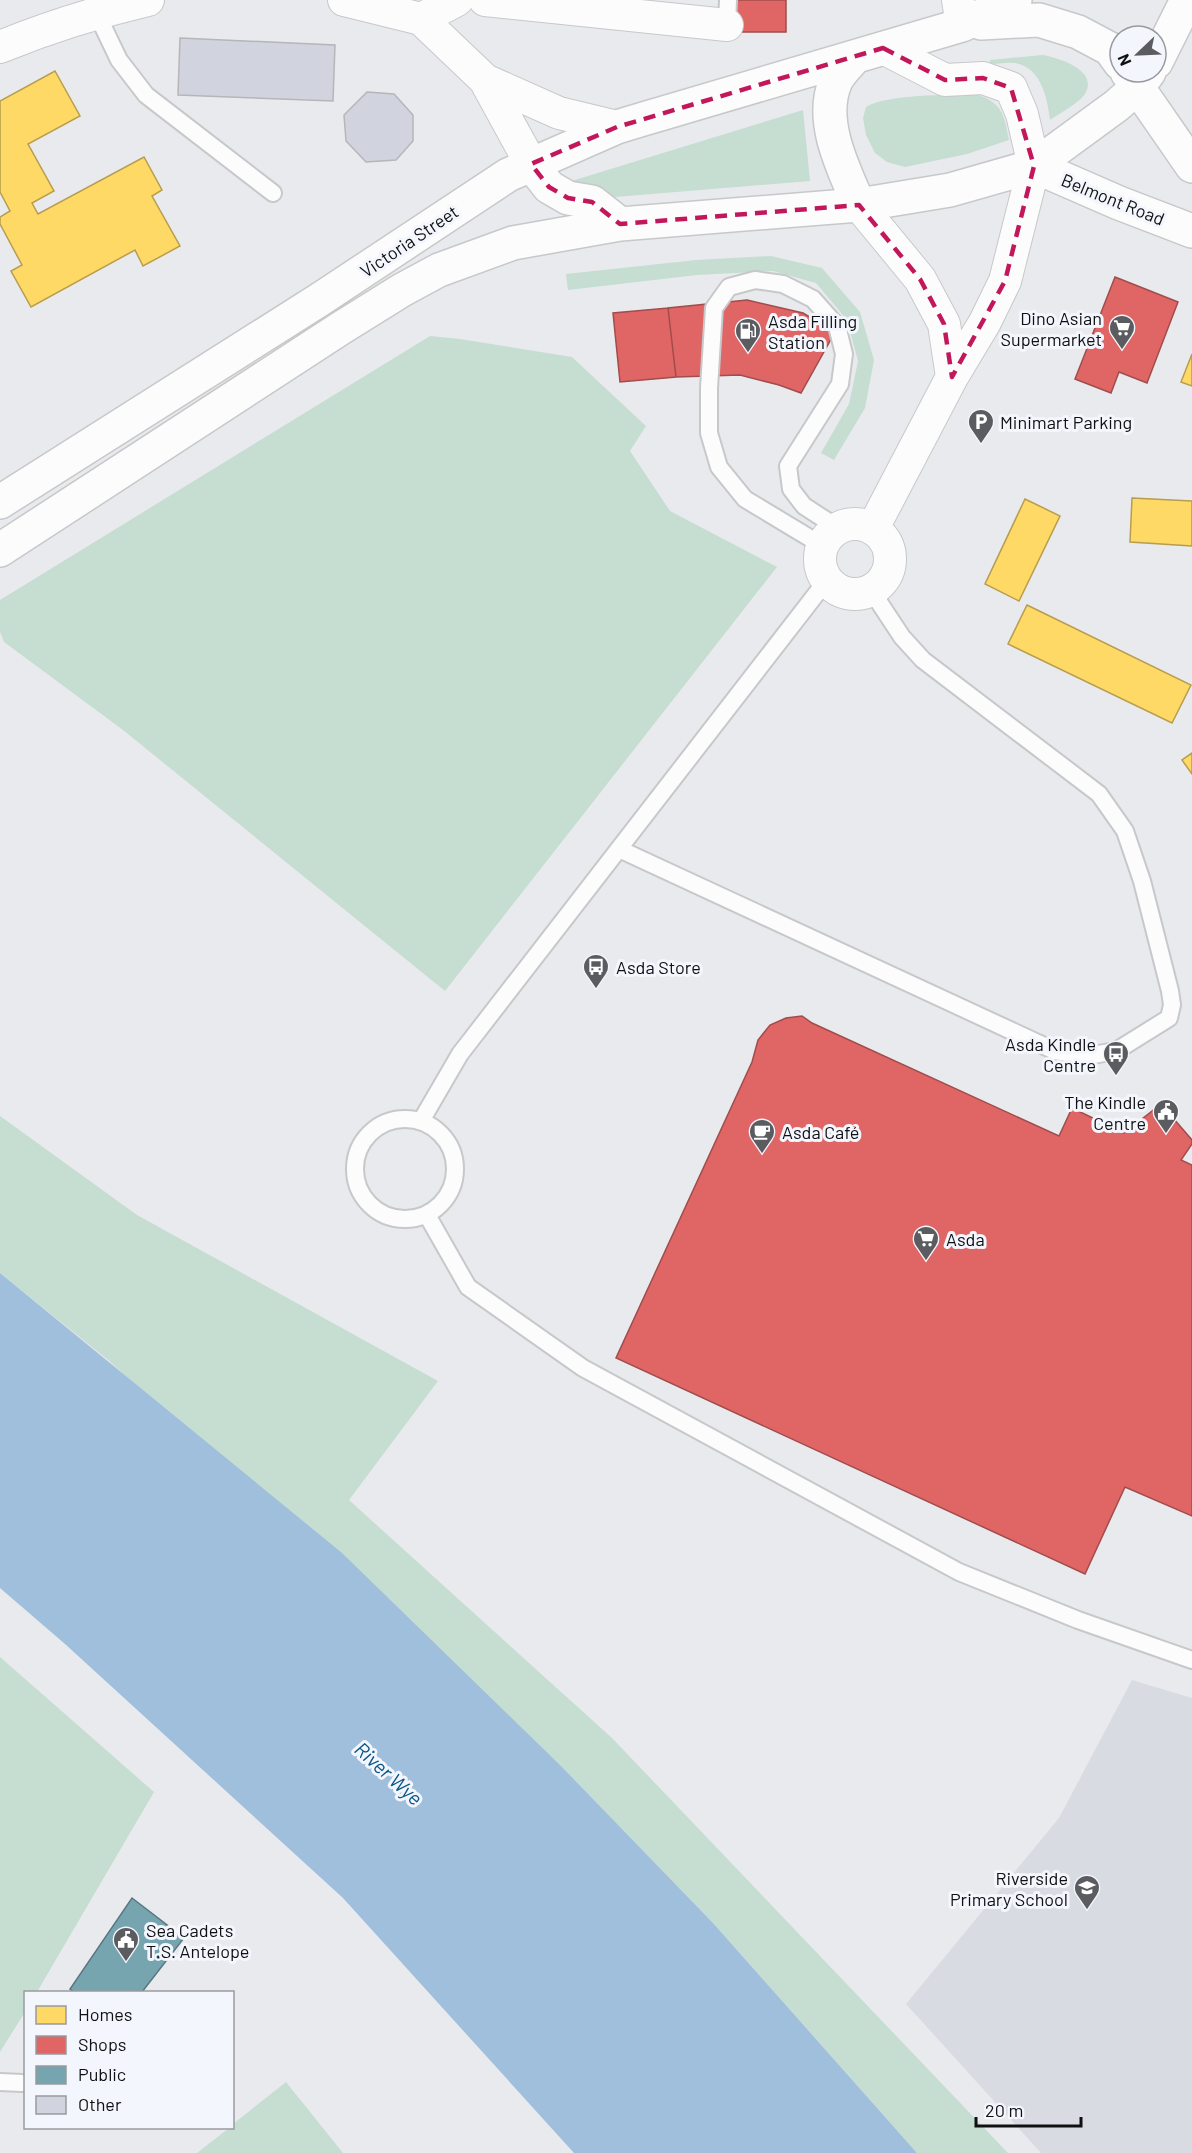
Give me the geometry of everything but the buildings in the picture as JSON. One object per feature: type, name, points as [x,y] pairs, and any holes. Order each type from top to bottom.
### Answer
[{"type":"highway","points":[[960,13],[1015,0]]},
{"type":"highway","points":[[1168,28],[1187,0]]},
{"type":"highway","points":[[960,13],[1039,20],[1078,32],[1108,48]]},
{"type":"highway","name":"Victoria Street","points":[[0,502],[319,300],[508,175],[617,127],[869,52],[960,13]]},
{"type":"highway","points":[[859,205],[842,165],[832,126],[830,103],[835,81],[869,52]]},
{"type":"highway","points":[[1034,166],[1116,106],[1130,84]]},
{"type":"highway","points":[[1145,84],[1192,166]]},
{"type":"highway","points":[[531,164],[549,187],[568,198],[592,202],[620,224]]},
{"type":"highway","name":"Victoria Street","points":[[0,550],[342,328],[402,290],[439,270],[513,243],[620,224],[859,205],[950,190],[1034,166]]},
{"type":"highway","name":"Belmont Road","points":[[1034,166],[1119,203],[1192,231]]},
{"type":"street","points":[[0,47],[96,12],[148,0]]},
{"type":"street","points":[[344,0],[421,19],[485,80],[531,164]]},
{"type":"street","points":[[421,19],[458,0]]},
{"type":"street","points":[[485,0],[728,13]]},
{"type":"street","points":[[869,52],[945,80],[983,78],[1011,88],[1022,114],[1034,166],[1005,281],[873,528]]},
{"type":"street","points":[[485,80],[559,113],[617,127]]},
{"type":"street","points":[[859,205],[920,279],[944,324],[952,377]]},
{"type":"street","points":[[850,524],[862,524],[881,534],[886,543],[890,562],[887,574],[880,584],[859,594],[847,593],[836,588],[827,580],[820,558],[831,537],[850,524]]},
{"type":"lane","points":[[96,12],[119,60],[146,95],[273,193]]},
{"type":"lane","points":[[755,280],[783,284],[813,299],[837,326],[844,354],[840,384],[788,466],[791,489],[831,537],[745,499],[719,467],[709,433],[709,388],[714,308],[729,287],[755,280]]},
{"type":"lane","points":[[421,1121],[460,1054],[827,580]]},
{"type":"lane","points":[[619,849],[1055,1051],[1087,1056],[1116,1050],[1169,1017],[1172,1005],[1170,991],[1142,881],[1125,831],[1099,794],[923,660],[902,637],[871,590]]},
{"type":"lane","points":[[405,1119],[421,1121],[435,1128],[446,1140],[454,1156],[456,1173],[451,1191],[441,1205],[427,1215],[410,1220],[393,1219],[376,1212],[364,1199],[357,1185],[354,1169],[357,1154],[364,1139],[375,1128],[389,1121],[405,1119]]},
{"type":"lane","points":[[427,1215],[468,1287],[583,1368],[959,1572],[1078,1620],[1192,1660]]},
{"type":"lane","points":[[0,2082],[21,2083]]},
{"type":"highlighted area","points":[[883,48],[945,80],[983,78],[1011,88],[1034,166],[1005,281],[952,377],[944,324],[920,279],[859,205],[620,224],[592,202],[568,198],[549,187],[531,164],[617,127]]},
{"type":"shaded area","name":"Riverside Primary School","points":[[1132,1680],[1192,1698],[1192,2153],[1041,2153],[906,2004],[1059,1818]]},
{"type":"green space","points":[[1043,55],[1067,62],[1075,67],[1087,78],[1088,86],[1085,94],[1078,101],[1050,120],[1041,84],[1031,70],[1014,63],[990,64],[990,60]]},
{"type":"green space","points":[[976,94],[997,105],[1003,116],[1009,140],[967,154],[905,167],[887,162],[875,153],[866,135],[863,118],[866,107],[875,103],[918,96]]},
{"type":"green space","points":[[803,110],[810,181],[603,198],[565,183]]},
{"type":"green space","points":[[771,256],[822,268],[860,312],[874,360],[865,408],[834,460],[821,453],[849,404],[858,361],[847,320],[816,283],[773,271],[697,275],[568,290],[566,274],[696,260]]},
{"type":"green space","points":[[430,336],[572,357],[646,426],[630,451],[670,511],[777,567],[445,991],[123,730],[4,642],[0,632],[0,600]]},
{"type":"green space","points":[[0,1116],[137,1215],[438,1381],[349,1500],[612,1738],[1008,2153],[917,2153],[713,1923],[563,1768],[108,1360],[0,1273]]},
{"type":"green space","points":[[0,1657],[154,1792],[38,1991],[24,1991],[24,2014],[0,2052]]},
{"type":"green space","points":[[286,2082],[343,2153],[197,2153],[228,2129],[234,2129],[234,2123]]},
{"type":"water","name":"River Wye","points":[[0,1273],[342,1553],[563,1768],[713,1923],[917,2153],[574,2153],[343,1898],[65,1644],[0,1588]]},
{"type":"place","name":"Dino Asian Supermarket","points":[[1122,351]]},
{"type":"place","name":"Asda Filling Station","points":[[748,354]]},
{"type":"place","name":"Minimart Parking","points":[[981,445]]},
{"type":"place","name":"Asda Store","points":[[596,990]]},
{"type":"place","name":"Asda Kindle Centre","points":[[1116,1077]]},
{"type":"place","name":"The Kindle Centre","points":[[1166,1135]]},
{"type":"place","name":"Asda Café","points":[[762,1155]]},
{"type":"place","name":"Asda","points":[[926,1262]]},
{"type":"place","name":"Riverside Primary School","points":[[1087,1911]]},
{"type":"place","name":"Sea Cadets T.S. Antelope","points":[[126,1963]]}]
